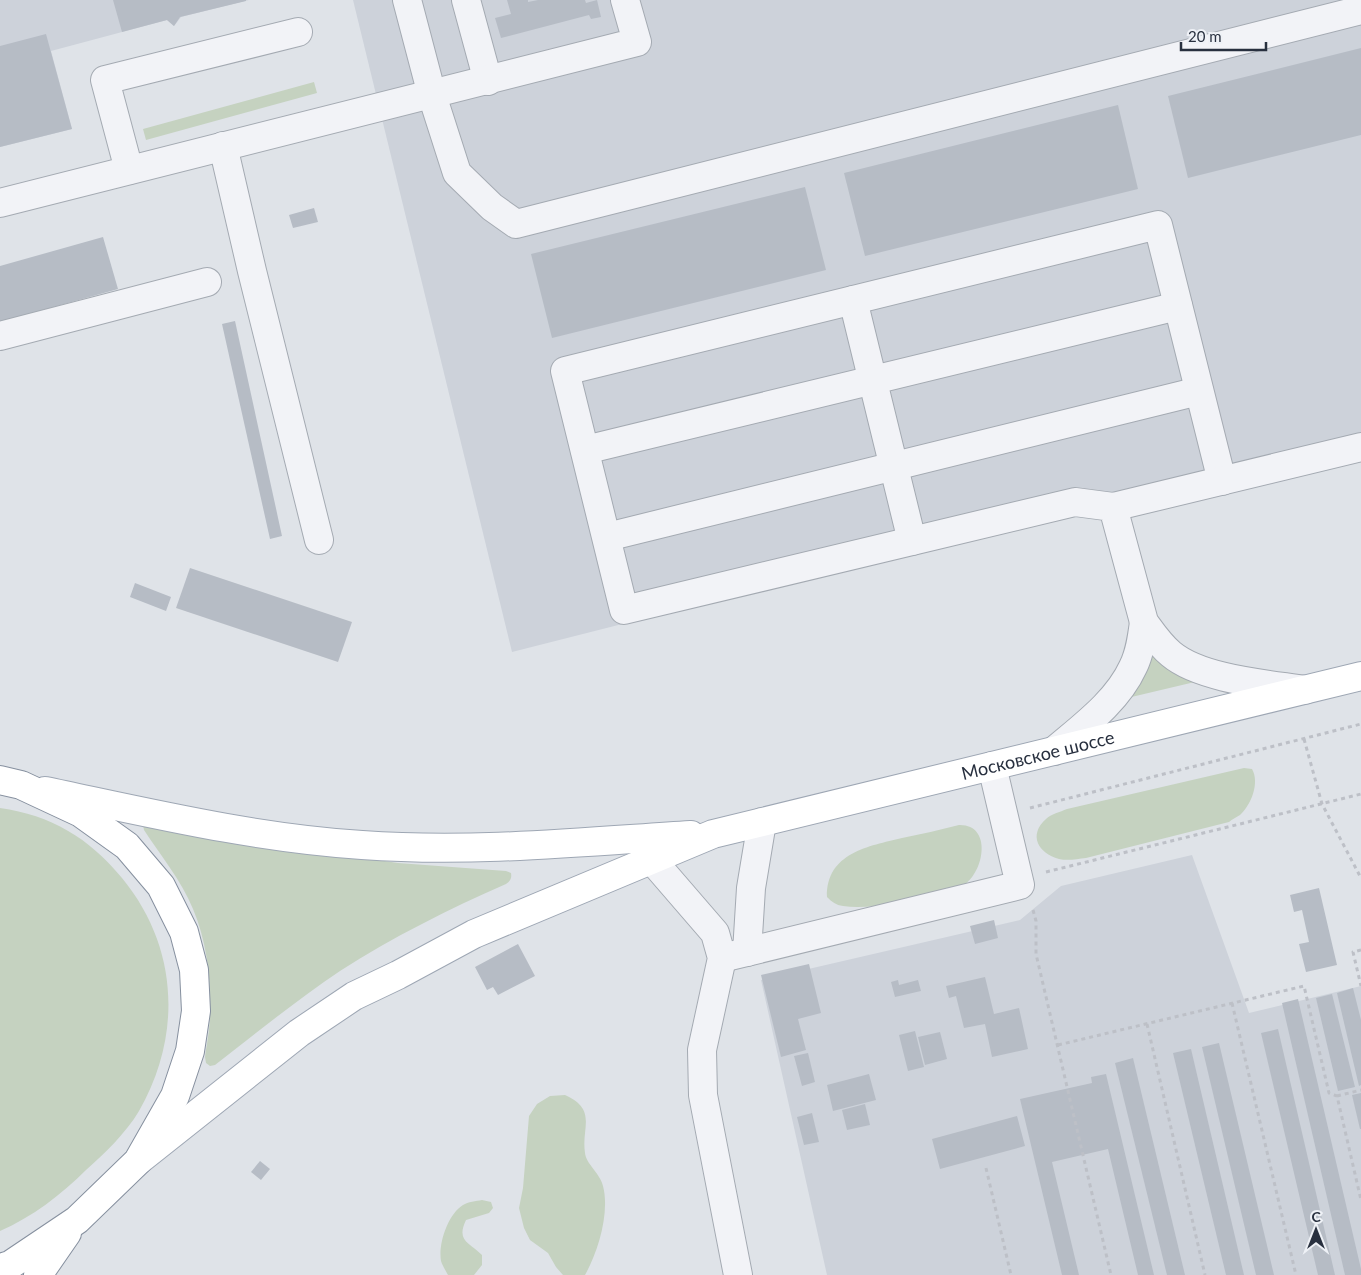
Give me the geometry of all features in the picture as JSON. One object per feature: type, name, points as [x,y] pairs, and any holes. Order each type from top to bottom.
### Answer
[{"type":"main road","name":"Московское шоссе","points":[[713,834],[1361,676]]},
{"type":"main road","points":[[10,783],[259,835],[363,846],[473,848],[713,834]]},
{"type":"main road","points":[[10,783],[81,813],[126,846],[161,886],[184,932],[194,970],[196,1011],[190,1050],[175,1096],[138,1160]]},
{"type":"main road","points":[[38,1275],[77,1220],[138,1160],[299,1033],[354,996],[474,934],[713,834]]},
{"type":"main road","points":[[0,1268],[10,1265],[77,1220]]},
{"type":"lane","points":[[407,0],[432,95],[457,173],[492,207],[516,224],[1361,10]]},
{"type":"lane","points":[[466,0],[488,81]]},
{"type":"lane","points":[[0,203],[637,42],[625,0]]},
{"type":"lane","points":[[129,170],[105,80],[298,32]]},
{"type":"lane","points":[[223,146],[319,540]]},
{"type":"lane","points":[[1222,481],[1158,225],[565,371],[624,610],[1075,502],[1113,507],[1222,481],[1361,447]]},
{"type":"lane","points":[[0,336],[207,282]]},
{"type":"lane","points":[[853,300],[912,541]]},
{"type":"lane","points":[[585,450],[1178,306]]},
{"type":"lane","points":[[606,537],[1199,391]]},
{"type":"lane","points":[[1113,507],[1144,622],[1155,638],[1171,654],[1195,668],[1235,679],[1305,690]]},
{"type":"lane","points":[[1054,751],[1088,721],[1122,685],[1133,666],[1141,644],[1144,622]]},
{"type":"lane","points":[[734,955],[1020,884],[1022,878],[1003,814],[992,766]]},
{"type":"lane","points":[[738,1275],[703,1095],[702,1050],[734,955],[751,888],[762,822]]},
{"type":"lane","points":[[652,860],[734,955]]},
{"type":"path","points":[[1003,814],[1361,724]]},
{"type":"path","points":[[1304,738],[1322,804],[1361,878]]},
{"type":"path","points":[[1111,1275],[1036,954],[1036,921],[1022,878],[1361,794]]},
{"type":"path","points":[[1361,950],[1353,952],[1361,986]]},
{"type":"path","points":[[1058,1045],[1304,986],[1329,1093],[1337,1096],[1361,1090]]},
{"type":"path","points":[[1232,1004],[1296,1275]]},
{"type":"path","points":[[1147,1024],[1205,1275]]},
{"type":"path","points":[[1337,1096],[1361,1200]]},
{"type":"path","points":[[986,1168],[1011,1275]]},
{"type":"shaded area","points":[[0,0],[249,0],[181,17],[174,26],[167,20],[51,51],[72,129],[0,147]]},
{"type":"shaded area","points":[[353,0],[1361,0],[1361,436],[512,652]]},
{"type":"shaded area","points":[[1192,855],[1249,1013],[1361,986],[1361,1275],[827,1275],[761,980],[1020,920],[1061,886]]},
{"type":"green space","points":[[314,82],[317,93],[146,140],[143,129]]},
{"type":"green space","points":[[1150,647],[1170,670],[1199,681],[1123,699]]},
{"type":"green space","points":[[1244,768],[1252,769],[1255,787],[1248,806],[1240,815],[1229,822],[1086,858],[1069,860],[1062,860],[1052,856],[1041,848],[1038,843],[1037,831],[1046,819],[1067,809]]},
{"type":"green space","points":[[0,808],[36,816],[68,831],[96,851],[122,878],[141,904],[154,932],[164,961],[168,991],[168,1021],[163,1052],[153,1082],[139,1111],[122,1135],[67,1188],[46,1205],[0,1231]]},
{"type":"green space","points":[[143,825],[398,863],[506,871],[511,873],[511,877],[510,881],[506,884],[422,924],[340,971],[292,1005],[215,1065],[210,1066],[206,1063],[205,1057],[210,1020],[210,988],[202,934],[183,888],[144,830]]},
{"type":"green space","points":[[959,825],[970,827],[977,832],[981,840],[982,849],[977,870],[961,887],[866,907],[841,906],[827,897],[829,882],[834,870],[852,854],[876,844]]},
{"type":"green space","points":[[565,1095],[575,1101],[585,1113],[585,1153],[601,1181],[605,1197],[602,1232],[585,1275],[563,1275],[548,1253],[530,1240],[524,1228],[519,1208],[523,1188],[529,1116],[537,1104],[550,1096]]},
{"type":"green space","points":[[482,1200],[491,1202],[493,1208],[489,1213],[466,1220],[462,1232],[465,1240],[482,1255],[482,1265],[474,1275],[448,1275],[440,1254],[445,1230],[458,1209],[470,1202]]},
{"type":"building","points":[[113,0],[246,1],[180,17],[174,26],[167,20],[122,32]]},
{"type":"building","points":[[507,0],[528,0],[528,2],[538,0],[585,0],[586,3],[597,0],[601,17],[591,19],[589,15],[501,38],[495,18],[511,14]]},
{"type":"building","points":[[46,34],[72,129],[0,147],[0,46]]},
{"type":"building","points":[[1361,48],[1361,135],[1188,178],[1168,96]]},
{"type":"building","points":[[1118,105],[1138,189],[865,256],[844,173]]},
{"type":"building","points":[[805,187],[826,270],[552,338],[531,254]]},
{"type":"building","points":[[314,208],[318,222],[293,228],[289,215]]},
{"type":"building","points":[[103,237],[118,289],[0,322],[0,266]]},
{"type":"building","points":[[235,321],[282,536],[270,539],[222,324]]},
{"type":"building","points":[[190,568],[352,622],[338,662],[176,608]]},
{"type":"building","points":[[135,583],[171,597],[166,611],[130,597]]},
{"type":"building","points":[[1319,888],[1337,965],[1306,972],[1299,944],[1309,942],[1302,910],[1294,912],[1290,895]]},
{"type":"building","points":[[994,920],[998,938],[975,944],[970,926]]},
{"type":"building","points":[[518,944],[535,976],[498,995],[493,987],[487,990],[475,967]]},
{"type":"building","points":[[809,964],[821,1013],[798,1019],[806,1050],[781,1057],[761,975]]},
{"type":"building","points":[[985,977],[994,1014],[1019,1008],[1028,1049],[992,1057],[985,1024],[964,1028],[956,996],[949,998],[946,986]]},
{"type":"building","points":[[898,980],[899,985],[918,980],[921,991],[895,997],[891,982]]},
{"type":"building","points":[[1353,988],[1361,1020],[1361,1085],[1359,1086],[1337,993]]},
{"type":"building","points":[[1332,994],[1355,1087],[1338,1091],[1316,998]]},
{"type":"building","points":[[1298,999],[1361,1275],[1345,1275],[1282,1003]]},
{"type":"building","points":[[1278,1029],[1335,1275],[1318,1275],[1261,1033]]},
{"type":"building","points":[[915,1031],[924,1067],[908,1071],[899,1035]]},
{"type":"building","points":[[940,1032],[947,1059],[925,1065],[918,1037]]},
{"type":"building","points":[[1219,1043],[1274,1275],[1256,1275],[1202,1047]]},
{"type":"building","points":[[1191,1049],[1244,1275],[1226,1275],[1173,1053]]},
{"type":"building","points":[[808,1053],[815,1082],[802,1086],[794,1056]]},
{"type":"building","points":[[1133,1058],[1185,1275],[1167,1275],[1115,1063]]},
{"type":"building","points":[[869,1074],[876,1100],[833,1111],[827,1085]]},
{"type":"building","points":[[1106,1074],[1154,1275],[1138,1275],[1108,1149],[1052,1162],[1079,1275],[1062,1275],[1020,1099],[1092,1083],[1091,1077]]},
{"type":"building","points":[[1361,1093],[1361,1129],[1360,1129],[1352,1095]]},
{"type":"building","points":[[865,1104],[870,1125],[847,1130],[842,1110]]},
{"type":"building","points":[[812,1113],[819,1142],[804,1145],[797,1117]]},
{"type":"building","points":[[1017,1116],[1025,1146],[940,1169],[932,1139]]},
{"type":"building","points":[[260,1161],[270,1169],[261,1180],[251,1172]]}]
